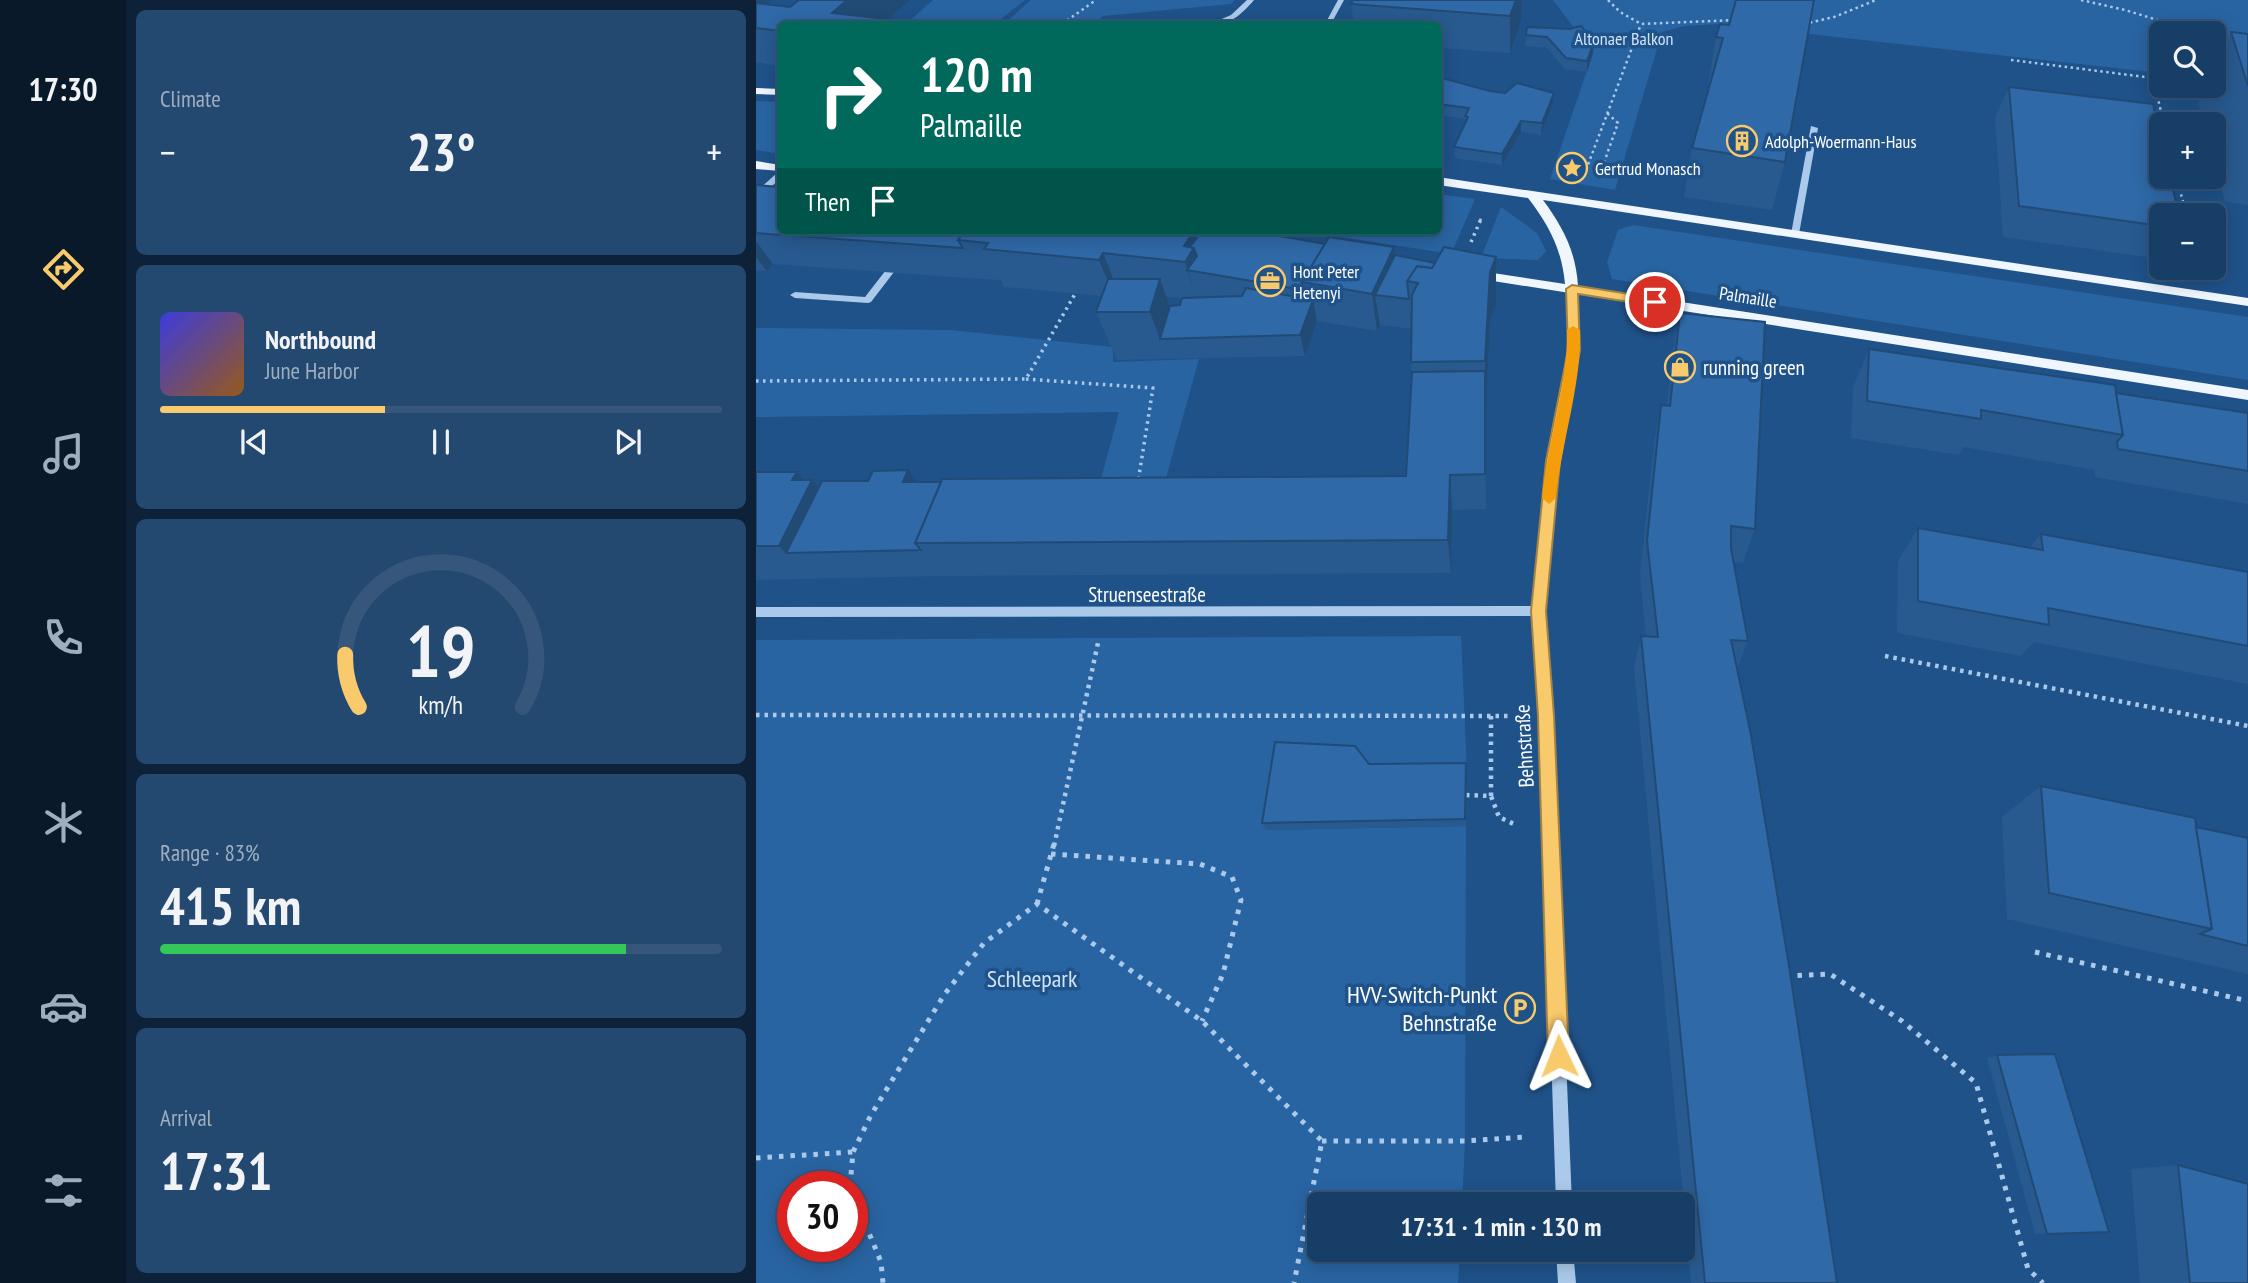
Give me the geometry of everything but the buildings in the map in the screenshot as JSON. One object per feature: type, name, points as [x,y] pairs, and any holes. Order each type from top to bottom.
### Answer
[{"type":"main road","points":[[756,91],[777,92]]},
{"type":"main road","points":[[756,165],[777,168]]},
{"type":"main road","points":[[1442,182],[2248,302]]},
{"type":"main road","points":[[1532,195],[1562,235],[1568,251],[1572,289]]},
{"type":"main road","name":"Palmaille","points":[[1458,271],[2248,395]]},
{"type":"street","points":[[1223,21],[1234,17],[1251,0]]},
{"type":"street","points":[[1330,21],[1341,0]]},
{"type":"street","points":[[1795,234],[1814,128]]},
{"type":"street","points":[[795,295],[868,300],[889,272]]},
{"type":"street","name":"Behnstraße","points":[[1564,1192],[1546,716],[1539,611],[1553,461],[1574,350],[1572,289]]},
{"type":"street","name":"Struenseestraße","points":[[756,612],[1539,611]]},
{"type":"street","points":[[1566,1262],[1567,1283]]},
{"type":"lane","points":[[756,197],[777,178]]},
{"type":"path","points":[[1066,21],[1096,0]]},
{"type":"path","points":[[1608,0],[1620,12],[1641,24],[1738,20]]},
{"type":"path","points":[[1798,24],[1822,21],[1853,6],[1876,0]]},
{"type":"path","points":[[2081,0],[2161,21]]},
{"type":"path","points":[[1585,174],[1641,24]]},
{"type":"path","points":[[2226,41],[2236,45]]},
{"type":"path","points":[[2011,60],[2149,77]]},
{"type":"path","points":[[1599,176],[1618,123],[1606,113]]},
{"type":"path","points":[[1470,245],[1483,212]]},
{"type":"path","points":[[1026,379],[1075,294]]},
{"type":"path","points":[[756,381],[1026,379],[1153,388],[1137,488]]},
{"type":"path","points":[[851,1171],[853,1152],[872,1115],[944,995],[985,943],[1037,904],[1107,613]]},
{"type":"path","points":[[1885,656],[2248,726]]},
{"type":"path","points":[[756,715],[1546,716]]},
{"type":"path","points":[[1490,716],[1491,796],[1499,817],[1551,843]]},
{"type":"path","points":[[1466,795],[1491,796]]},
{"type":"path","points":[[1051,854],[1200,864],[1231,877],[1241,900],[1223,974],[1202,1021]]},
{"type":"path","points":[[1037,904],[1202,1021],[1322,1141],[1465,1141],[1562,1136]]},
{"type":"path","points":[[2035,952],[2248,1001]]},
{"type":"path","points":[[1782,989],[1780,976],[1830,974],[1902,1021],[1976,1083],[2028,1269],[2043,1283]]},
{"type":"path","points":[[1294,1283],[1322,1141]]},
{"type":"path","points":[[756,1158],[853,1152]]},
{"type":"path","points":[[868,1231],[881,1262],[883,1283]]},
{"type":"green space","points":[[933,0],[1025,0],[999,21],[909,21]]},
{"type":"green space","points":[[1031,0],[1235,0],[1231,4],[1103,16],[1098,21],[1007,21]]},
{"type":"green space","name":"Altonaer Balkon","points":[[1553,0],[2248,0],[2248,83],[2226,80],[2226,21],[2149,21],[2149,72],[1720,24],[1685,26],[1662,32],[1615,190],[1550,179],[1593,53]]},
{"type":"green space","points":[[756,101],[777,102],[777,154],[756,150]]},
{"type":"green space","points":[[1442,194],[1475,199],[1451,254],[1329,235],[1442,235]]},
{"type":"green space","points":[[1501,207],[1537,233],[1546,251],[1538,260],[1481,258]]},
{"type":"green space","points":[[1633,225],[2248,317],[2248,380],[1612,279],[1607,262],[1618,230]]},
{"type":"green space","points":[[756,328],[950,330],[1113,347],[1113,362],[1199,359],[1157,510],[1093,509],[1119,412],[756,417]]},
{"type":"green space","name":"Schleepark","points":[[1461,636],[1467,771],[1371,772],[1266,830],[1466,826],[1463,1192],[1307,1192],[1307,1262],[1459,1262],[1458,1283],[756,1283],[756,640]]},
{"type":"slow traffic","points":[[1549,498],[1553,461],[1574,350],[1573,330]]},
{"type":"place","name":"Adolph-Woermann-Haus","points":[[1742,141]]},
{"type":"place","name":"Gertrud Monasch","points":[[1572,168]]},
{"type":"place","name":"Hont Peter Hetenyi","points":[[1270,281]]},
{"type":"place","name":"running green","points":[[1680,367]]},
{"type":"place","name":"HVV-Switch-Punkt Behnstraße","points":[[1520,1008]]},
{"type":"route","points":[[1559,1056],[1546,716],[1539,611],[1553,461],[1574,350],[1572,289],[1655,302]]}]
